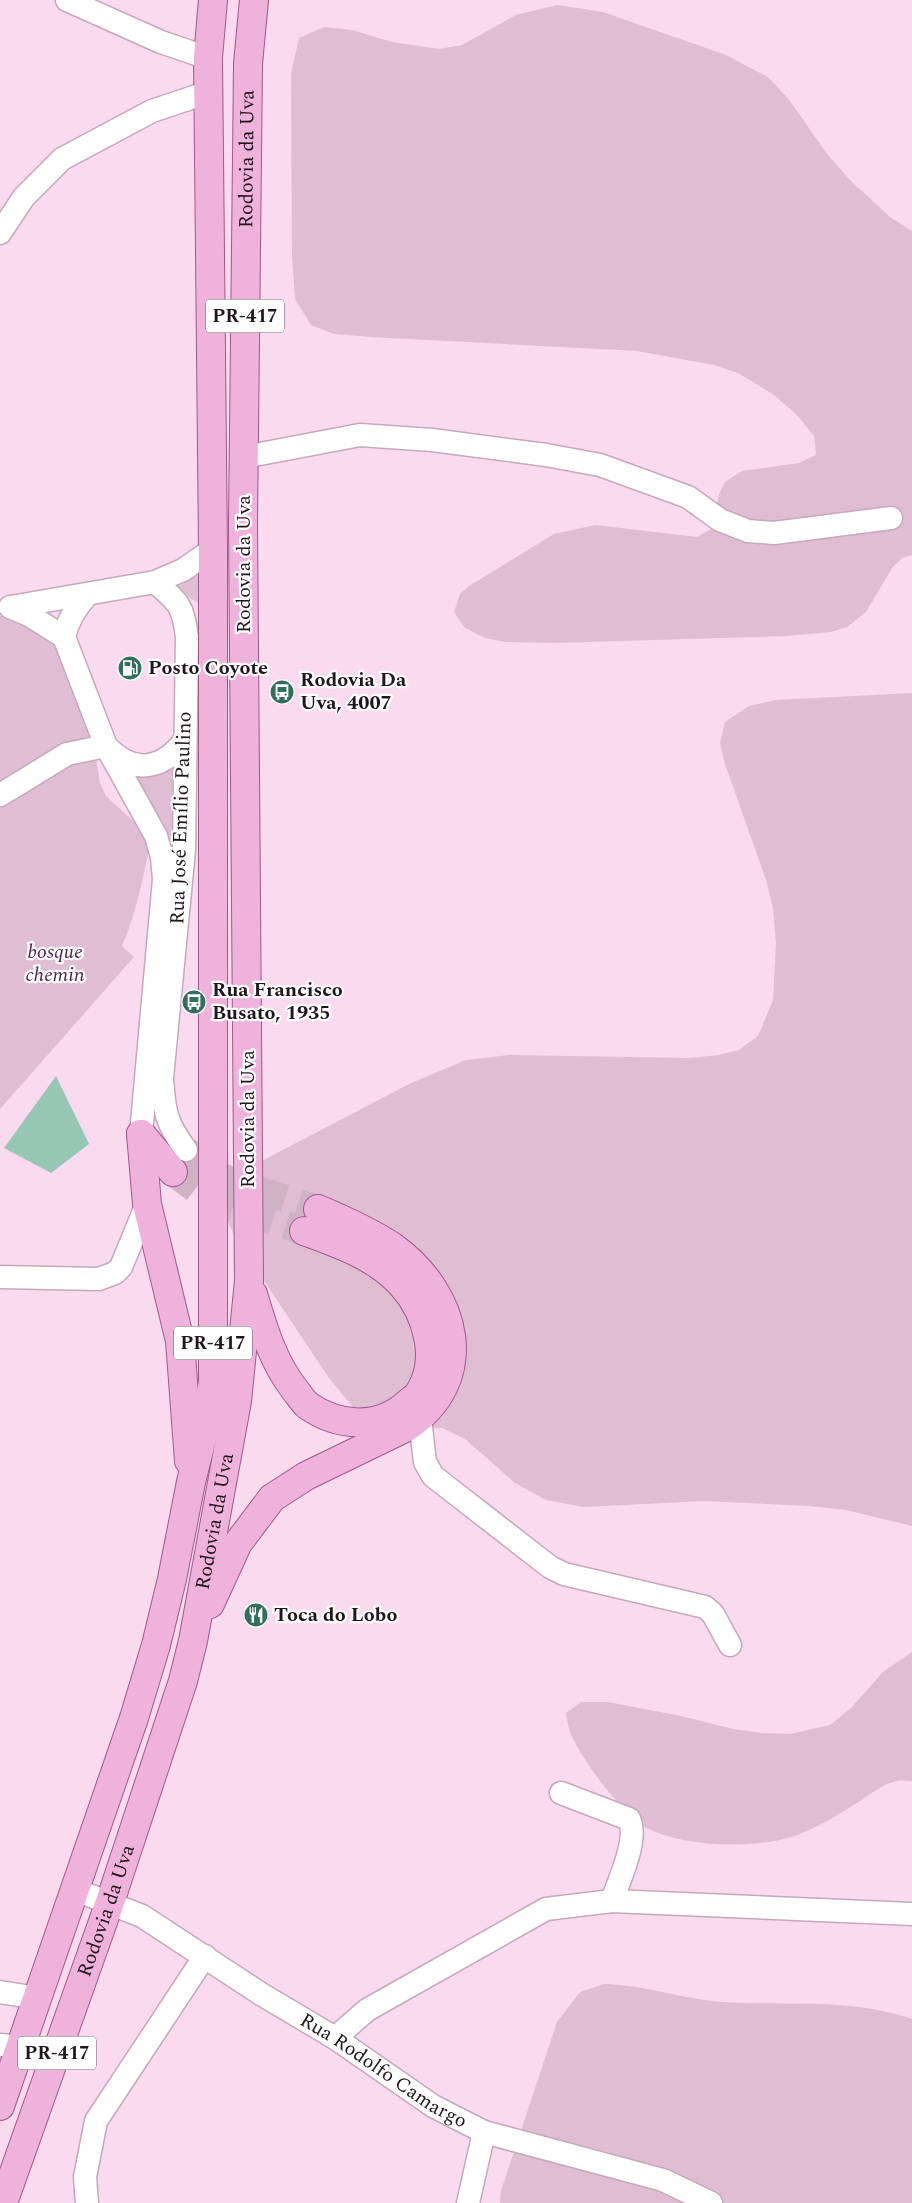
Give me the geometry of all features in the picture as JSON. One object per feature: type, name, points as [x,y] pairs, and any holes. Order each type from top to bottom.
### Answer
[{"type":"main road","name":"Rodovia da Uva","points":[[0,2106],[10,2046],[38,1998],[134,1718],[156,1645],[172,1579],[191,1482],[207,1418],[213,1381],[214,549],[208,58],[213,0]]},
{"type":"main road","name":"Rodovia da Uva","points":[[3,2203],[110,1902],[183,1680],[193,1641],[237,1402],[249,1281],[244,456],[248,64],[254,0]]},
{"type":"main road","points":[[141,1134],[147,1204],[180,1341],[191,1482]]},
{"type":"main road","points":[[141,1134],[179,1161]]},
{"type":"main road","points":[[193,1641],[238,1543],[272,1498],[306,1476],[405,1428],[420,1418],[434,1404],[450,1370],[452,1337],[441,1301],[423,1275],[394,1248],[357,1225],[311,1220],[342,1244],[375,1263],[402,1284],[418,1308],[429,1336],[430,1366],[419,1394],[399,1411],[374,1422],[349,1423],[328,1416],[306,1404],[274,1359],[249,1281]]},
{"type":"street","points":[[67,0],[161,42],[208,58]]},
{"type":"street","points":[[0,233],[24,197],[62,159],[152,111],[209,92]]},
{"type":"street","points":[[244,456],[360,435],[432,440],[546,455],[600,465],[688,497],[720,520],[748,531],[774,533],[891,518]]},
{"type":"street","points":[[5,607],[87,595],[155,582],[183,570],[214,549]]},
{"type":"street","name":"Rua José Emílio Paulino","points":[[155,582],[174,598],[184,613],[187,637],[183,858],[162,1078],[164,1107],[179,1161]]},
{"type":"street","points":[[5,607],[29,615],[64,637],[68,622],[76,608],[87,595]]},
{"type":"street","name":"Rua José Emílio Paulino","points":[[64,637],[106,746],[156,836],[162,858],[164,879],[141,1134]]},
{"type":"street","points":[[0,795],[67,754],[106,746],[117,757],[131,764],[146,766],[162,762],[175,754],[184,742]]},
{"type":"street","points":[[0,1277],[99,1279],[107,1277],[121,1267],[147,1204]]},
{"type":"street","points":[[420,1418],[425,1462],[432,1476],[550,1567],[564,1574],[705,1607],[712,1614],[730,1644]]},
{"type":"street","points":[[561,1793],[629,1819],[632,1827],[632,1838],[612,1901]]},
{"type":"street","name":"Rua Rodolfo Camargo","points":[[76,1890],[142,1916],[261,1994],[335,2038],[433,2106],[484,2132],[662,2180],[711,2203]]},
{"type":"street","points":[[335,2038],[366,2010],[546,1909],[612,1901],[912,1914]]},
{"type":"street","points":[[87,2203],[85,2177],[96,2121],[205,1956]]},
{"type":"street","points":[[0,1992],[38,1998]]},
{"type":"street","points":[[468,2203],[484,2132]]},
{"type":"green space","points":[[557,5],[603,12],[726,55],[768,77],[790,101],[827,154],[851,181],[890,217],[912,231],[912,555],[902,558],[892,568],[866,612],[847,627],[831,632],[786,636],[553,643],[506,642],[485,638],[465,628],[454,612],[460,594],[469,586],[554,534],[595,525],[697,537],[713,528],[719,494],[725,482],[742,471],[799,463],[816,455],[814,436],[797,415],[774,395],[740,374],[714,365],[637,351],[334,334],[311,325],[295,299],[292,255],[291,73],[299,38],[324,27],[352,30],[392,42],[439,49],[462,45],[516,15]]},
{"type":"green space","points":[[205,571],[204,606],[174,589]]},
{"type":"green space","name":"bosque chemin","points":[[0,616],[11,616],[64,634],[83,654],[94,679],[97,700],[96,758],[100,783],[106,796],[131,819],[153,832],[136,904],[122,946],[134,957],[0,1109]]},
{"type":"green space","points":[[912,693],[912,1526],[846,1510],[809,1506],[704,1501],[584,1507],[546,1500],[515,1483],[465,1439],[442,1428],[388,1426],[367,1419],[352,1406],[329,1378],[235,1237],[223,1211],[225,1193],[238,1176],[256,1164],[411,1083],[466,1060],[509,1055],[689,1058],[719,1055],[739,1050],[758,1036],[773,1000],[776,943],[773,908],[766,880],[725,764],[720,743],[725,722],[749,706],[776,700]]},
{"type":"green space","points":[[177,768],[172,842],[132,779]]},
{"type":"green space","points":[[912,1652],[912,1781],[899,1781],[887,1784],[824,1823],[800,1834],[783,1839],[764,1843],[700,1843],[661,1834],[645,1827],[625,1810],[602,1784],[582,1755],[568,1725],[566,1713],[581,1702],[608,1702],[681,1716],[733,1729],[790,1734],[830,1725],[851,1708],[883,1672]]},
{"type":"green space","points":[[604,1984],[634,1987],[722,2002],[842,2005],[889,2012],[912,2019],[912,2203],[500,2203],[501,2191],[557,2022],[580,1992]]},
{"type":"shaded area","points":[[56,1076],[89,1144],[51,1173],[4,1148]]},
{"type":"tunnel","points":[[186,1150],[203,1166],[230,1181],[318,1209]]},
{"type":"tunnel","points":[[173,1172],[201,1193],[229,1207],[304,1231]]},
{"type":"place","name":"Posto Coyote","points":[[130,668]]},
{"type":"place","name":"Rodovia Da Uva, 4007","points":[[282,692]]},
{"type":"place","name":"Rua Francisco Busato, 1935","points":[[194,1002]]},
{"type":"place","name":"Toca do Lobo","points":[[256,1615]]}]
